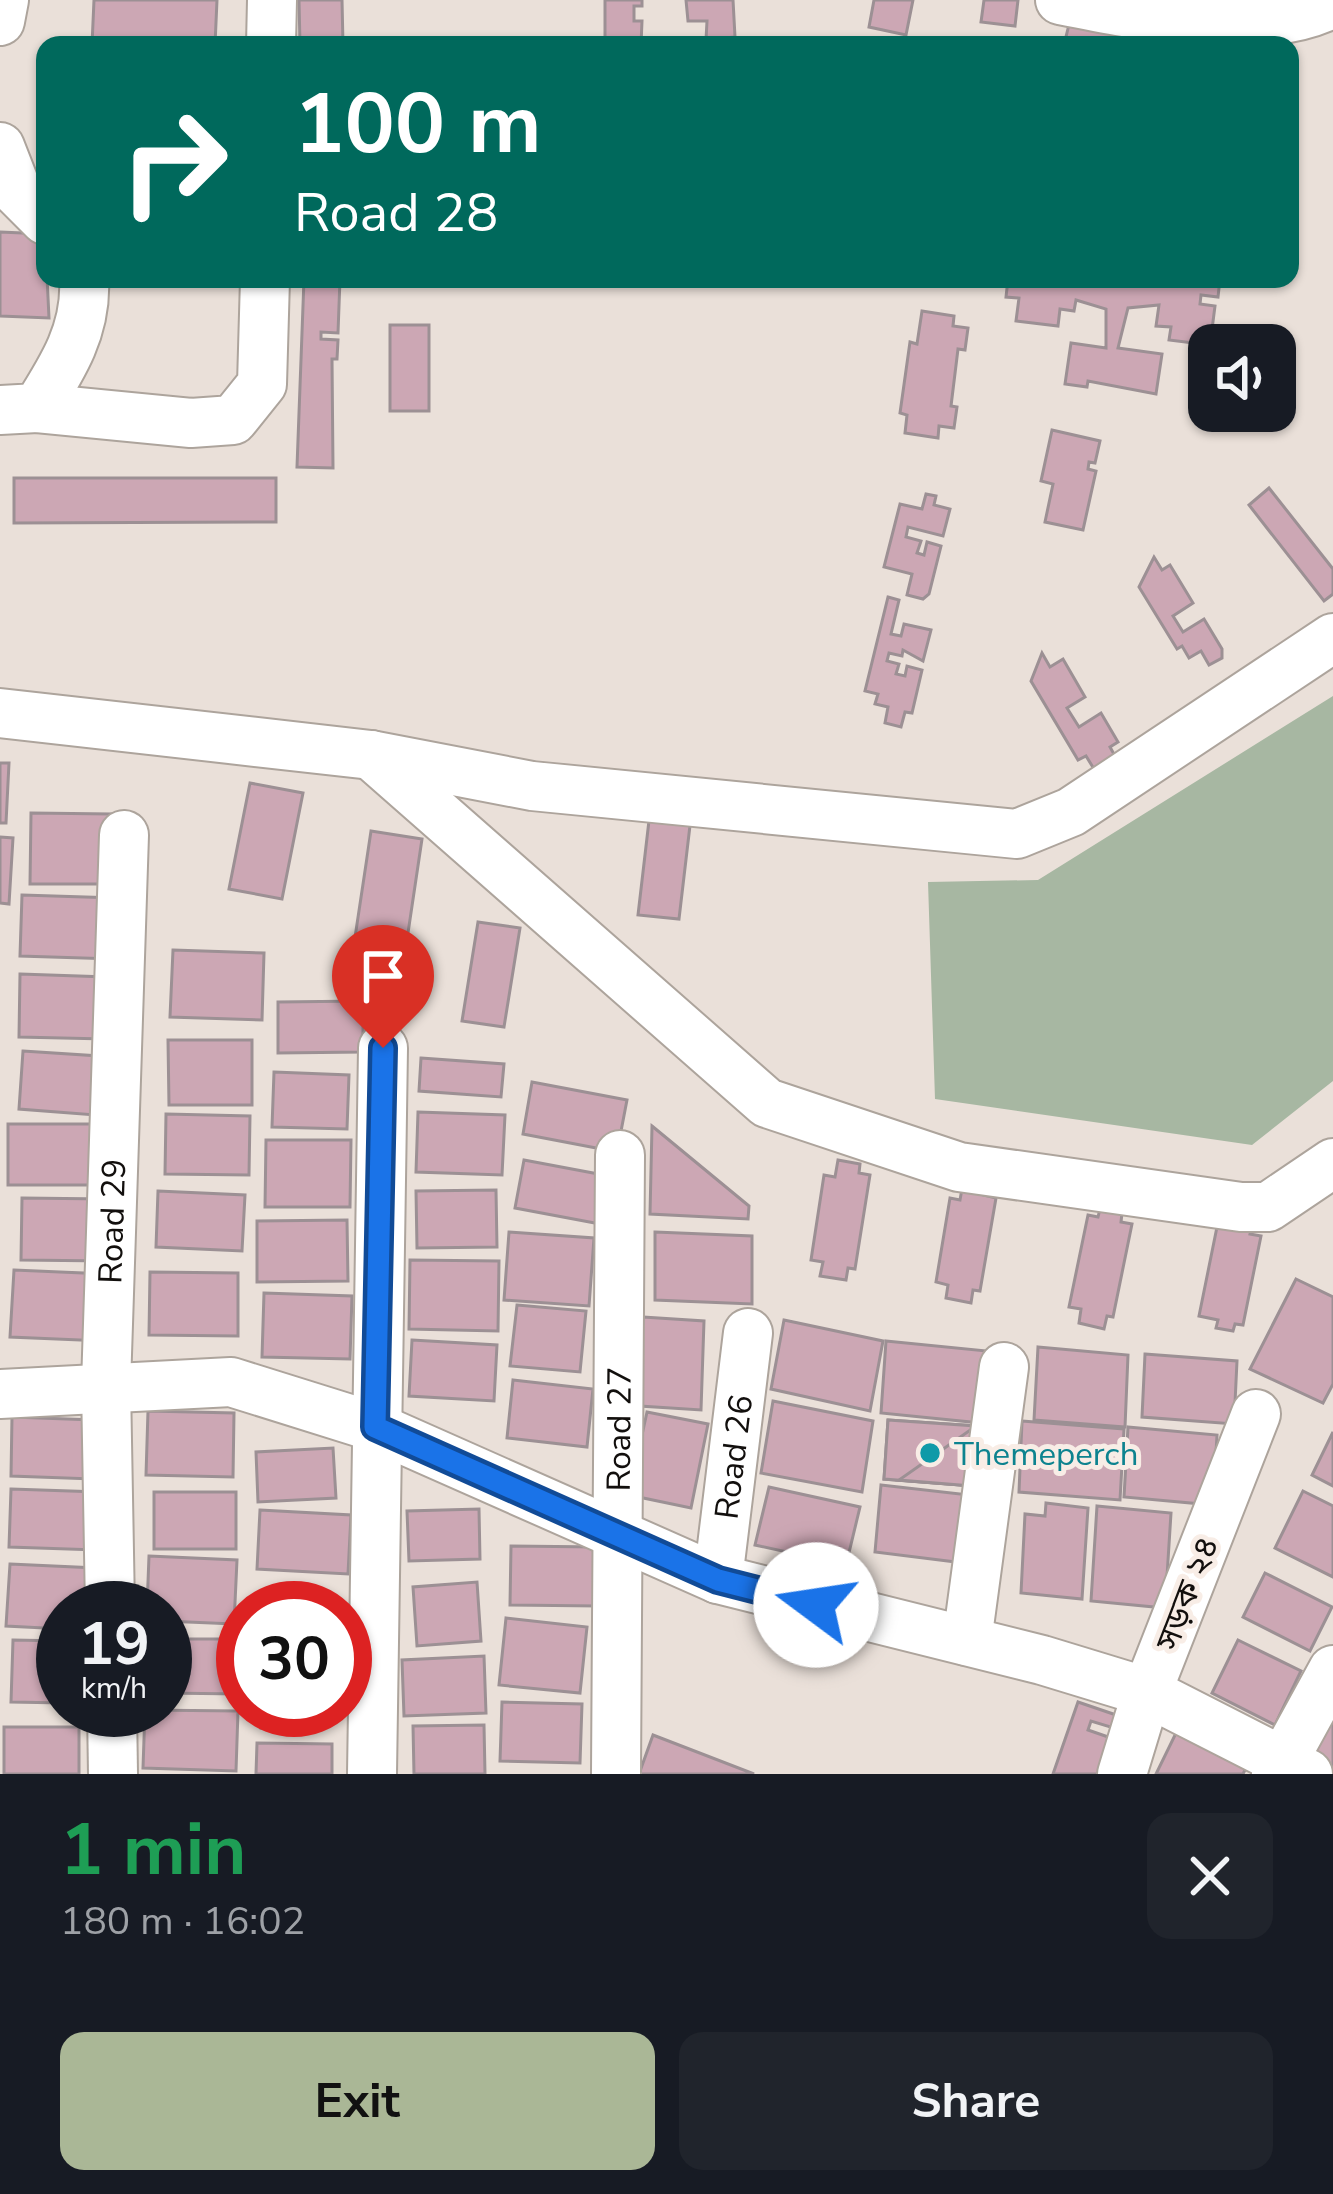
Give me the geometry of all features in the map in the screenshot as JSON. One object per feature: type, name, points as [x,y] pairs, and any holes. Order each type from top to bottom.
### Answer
[{"type":"street","points":[[0,21],[4,0]]},
{"type":"street","points":[[271,36],[272,0]]},
{"type":"street","points":[[1060,0],[1164,21],[1306,18],[1333,3]]},
{"type":"street","points":[[0,147],[18,194],[36,211]]},
{"type":"street","points":[[18,409],[70,356],[85,303],[84,288]]},
{"type":"street","points":[[18,409],[191,423],[233,420],[262,384],[265,288]]},
{"type":"street","points":[[0,713],[371,755],[532,786],[1017,834],[1071,812],[1333,638]]},
{"type":"street","points":[[371,755],[767,1102],[959,1167],[1241,1207],[1268,1207],[1333,1163]]},
{"type":"street","name":"Road 29","points":[[110,1581],[106,1385],[124,835]]},
{"type":"street","points":[[372,1774],[383,1048]]},
{"type":"street","name":"Road 27","points":[[616,1774],[622,1537],[620,1155]]},
{"type":"street","name":"Road 26","points":[[718,1580],[748,1333]]},
{"type":"street","points":[[967,1641],[1004,1366]]},
{"type":"street","points":[[0,1394],[231,1382],[375,1427],[718,1580],[967,1641],[1147,1692],[1289,1770],[1333,1670]]},
{"type":"street","name":"সড়ক ২৪","points":[[1122,1774],[1147,1692],[1256,1414]]},
{"type":"street","points":[[112,1737],[112,1774]]},
{"type":"green space","points":[[1333,696],[1333,1081],[1252,1145],[935,1099],[928,882],[1038,880]]},
{"type":"building","points":[[94,0],[217,0],[215,36],[92,36]]},
{"type":"building","points":[[299,0],[342,0],[343,36],[300,36]]},
{"type":"building","points":[[605,0],[642,0],[642,6],[634,6],[634,21],[642,21],[641,36],[605,36]]},
{"type":"building","points":[[686,0],[733,0],[735,36],[706,36],[707,21],[688,21]]},
{"type":"building","points":[[874,0],[913,0],[906,35],[869,27]]},
{"type":"building","points":[[984,0],[1018,0],[1015,26],[981,22]]},
{"type":"building","points":[[1075,0],[1123,0],[1114,36],[1066,36]]},
{"type":"building","points":[[0,232],[36,234],[36,288],[48,288],[49,318],[0,316]]},
{"type":"building","points":[[304,288],[340,288],[338,333],[321,332],[321,339],[338,340],[337,359],[332,359],[333,468],[297,467]]},
{"type":"building","points":[[1007,288],[1219,288],[1218,297],[1201,295],[1200,304],[1215,306],[1213,324],[1188,324],[1188,342],[1169,340],[1171,327],[1156,326],[1159,305],[1128,308],[1118,348],[1162,354],[1156,394],[1088,381],[1087,387],[1065,384],[1071,343],[1106,348],[1106,309],[1076,300],[1074,311],[1060,309],[1058,326],[1016,321],[1019,298],[1006,297]]},
{"type":"building","points":[[922,311],[954,316],[953,326],[968,328],[965,350],[958,349],[951,406],[957,407],[954,428],[939,426],[938,438],[905,433],[907,415],[900,413],[910,342],[917,344]]},
{"type":"building","points":[[390,325],[429,325],[429,411],[390,411]]},
{"type":"building","points":[[1052,430],[1100,441],[1095,463],[1089,462],[1088,469],[1096,471],[1083,530],[1045,522],[1053,484],[1041,481]]},
{"type":"building","points":[[14,478],[276,478],[276,522],[14,523]]},
{"type":"building","points":[[1269,488],[1333,569],[1333,594],[1324,601],[1249,505]]},
{"type":"building","points":[[926,494],[936,496],[934,505],[950,509],[943,536],[908,527],[906,537],[921,541],[917,553],[924,555],[927,542],[941,546],[929,594],[923,599],[907,595],[912,574],[884,567],[900,504],[922,509]]},
{"type":"building","points":[[1154,557],[1162,570],[1170,565],[1193,603],[1173,616],[1183,632],[1204,619],[1222,649],[1222,658],[1209,665],[1201,651],[1189,658],[1182,646],[1177,649],[1139,587]]},
{"type":"building","points":[[888,597],[899,600],[891,634],[901,636],[904,624],[931,630],[923,661],[903,650],[902,656],[889,653],[887,661],[899,664],[896,674],[905,676],[907,666],[922,670],[912,713],[905,712],[901,727],[885,723],[888,707],[875,704],[878,694],[865,691]]},
{"type":"building","points":[[1042,653],[1050,667],[1063,659],[1085,697],[1067,708],[1079,727],[1101,713],[1118,742],[1110,747],[1115,756],[1094,769],[1086,756],[1078,760],[1031,681]]},
{"type":"building","points":[[0,763],[9,763],[6,823],[0,823]]},
{"type":"building","points":[[250,783],[303,793],[282,899],[229,889]]},
{"type":"building","points":[[650,812],[691,817],[679,919],[638,915]]},
{"type":"building","points":[[31,813],[111,814],[110,884],[30,884]]},
{"type":"building","points":[[371,831],[422,839],[405,953],[354,944]]},
{"type":"building","points":[[0,837],[13,838],[9,904],[0,903]]},
{"type":"building","points":[[22,895],[116,898],[114,959],[20,956]]},
{"type":"building","points":[[478,922],[520,928],[504,1027],[462,1021]]},
{"type":"building","points":[[173,950],[264,953],[262,1020],[170,1017]]},
{"type":"building","points":[[20,974],[107,977],[105,1039],[19,1037]]},
{"type":"building","points":[[363,1001],[363,1052],[278,1053],[278,1002]]},
{"type":"building","points":[[168,1040],[252,1040],[252,1105],[169,1105]]},
{"type":"building","points":[[23,1051],[99,1056],[95,1115],[19,1109]]},
{"type":"building","points":[[421,1058],[504,1064],[501,1097],[419,1091]]},
{"type":"building","points":[[274,1072],[349,1075],[347,1129],[272,1127]]},
{"type":"building","points":[[532,1082],[627,1100],[617,1152],[523,1134]]},
{"type":"building","points":[[418,1112],[505,1115],[502,1175],[416,1172]]},
{"type":"building","points":[[166,1114],[250,1116],[249,1175],[165,1174]]},
{"type":"building","points":[[8,1124],[97,1124],[96,1185],[8,1185]]},
{"type":"building","points":[[652,1126],[749,1206],[748,1219],[650,1214]]},
{"type":"building","points":[[266,1140],[351,1140],[350,1207],[265,1207]]},
{"type":"building","points":[[524,1160],[609,1176],[600,1224],[515,1208]]},
{"type":"building","points":[[838,1160],[860,1164],[859,1173],[870,1175],[855,1269],[848,1268],[846,1280],[820,1276],[823,1262],[811,1260],[824,1175],[835,1177]]},
{"type":"building","points":[[963,1183],[985,1187],[984,1195],[996,1198],[980,1291],[973,1290],[971,1303],[946,1298],[948,1285],[936,1282],[950,1198],[960,1200]]},
{"type":"building","points":[[496,1190],[497,1247],[417,1248],[416,1191]]},
{"type":"building","points":[[158,1191],[245,1195],[242,1251],[156,1247]]},
{"type":"building","points":[[22,1198],[106,1199],[106,1261],[21,1260]]},
{"type":"building","points":[[1100,1209],[1122,1213],[1121,1222],[1132,1224],[1113,1317],[1107,1316],[1104,1329],[1079,1323],[1081,1309],[1069,1307],[1088,1215],[1098,1217]]},
{"type":"building","points":[[347,1220],[348,1281],[257,1282],[257,1221]]},
{"type":"building","points":[[1252,1226],[1250,1234],[1261,1236],[1243,1325],[1235,1324],[1233,1331],[1216,1328],[1218,1320],[1199,1316],[1217,1227]]},
{"type":"building","points":[[509,1232],[594,1238],[589,1306],[504,1300]]},
{"type":"building","points":[[655,1232],[752,1236],[752,1304],[655,1300]]},
{"type":"building","points":[[410,1260],[499,1261],[498,1331],[409,1329]]},
{"type":"building","points":[[14,1270],[106,1274],[103,1341],[10,1337]]},
{"type":"building","points":[[150,1272],[238,1273],[238,1336],[149,1335]]},
{"type":"building","points":[[1296,1279],[1333,1297],[1333,1384],[1323,1403],[1250,1369]]},
{"type":"building","points":[[264,1293],[352,1296],[350,1359],[262,1357]]},
{"type":"building","points":[[517,1305],[586,1311],[580,1372],[510,1366]]},
{"type":"building","points":[[643,1317],[704,1321],[701,1410],[640,1406]]},
{"type":"building","points":[[784,1320],[883,1341],[870,1411],[771,1389]]},
{"type":"building","points":[[412,1340],[497,1345],[494,1401],[409,1396]]},
{"type":"building","points":[[886,1341],[987,1351],[981,1423],[881,1413]]},
{"type":"building","points":[[1038,1347],[1128,1355],[1125,1427],[1034,1420]]},
{"type":"building","points":[[1145,1354],[1237,1361],[1234,1424],[1142,1417]]},
{"type":"building","points":[[513,1380],[593,1389],[587,1447],[507,1438]]},
{"type":"building","points":[[773,1401],[873,1421],[862,1492],[761,1473]]},
{"type":"building","points":[[148,1411],[234,1413],[233,1477],[146,1475]]},
{"type":"building","points":[[647,1412],[708,1424],[691,1508],[629,1495]]},
{"type":"building","points":[[12,1417],[94,1420],[93,1479],[11,1476]]},
{"type":"building","name":"Themeperch","points":[[888,1420],[976,1426],[972,1486],[884,1479]]},
{"type":"building","name":"Themeperch","points":[[888,1420],[976,1426],[972,1486],[884,1479]]},
{"type":"building","points":[[1022,1421],[1124,1429],[1120,1500],[1019,1492]]},
{"type":"building","name":"Themeperch","points":[[976,1426],[972,1486],[899,1480]]},
{"type":"building","points":[[1128,1427],[1217,1435],[1213,1505],[1124,1497]]},
{"type":"building","points":[[1333,1432],[1333,1486],[1312,1475]]},
{"type":"building","points":[[333,1448],[336,1498],[258,1502],[256,1452]]},
{"type":"building","points":[[881,1485],[978,1496],[972,1564],[875,1552]]},
{"type":"building","points":[[769,1487],[860,1507],[846,1565],[755,1545]]},
{"type":"building","points":[[11,1489],[99,1492],[97,1550],[9,1547]]},
{"type":"building","points":[[1303,1491],[1333,1506],[1333,1577],[1275,1548]]},
{"type":"building","points":[[154,1492],[236,1492],[236,1549],[154,1549]]},
{"type":"building","points":[[1046,1503],[1088,1508],[1082,1599],[1021,1593],[1025,1514],[1045,1516]]},
{"type":"building","points":[[1097,1506],[1171,1513],[1165,1608],[1091,1601]]},
{"type":"building","points":[[479,1509],[480,1559],[409,1561],[407,1511]]},
{"type":"building","points":[[260,1510],[351,1515],[348,1574],[257,1569]]},
{"type":"building","points":[[511,1546],[599,1547],[598,1606],[510,1605]]},
{"type":"building","points":[[149,1556],[237,1560],[236,1581],[216,1581],[216,1623],[192,1622],[192,1581],[148,1581]]},
{"type":"building","points":[[10,1564],[96,1568],[95,1581],[36,1581],[36,1628],[6,1626]]},
{"type":"building","points":[[1265,1573],[1332,1607],[1310,1651],[1243,1617]]},
{"type":"building","points":[[477,1582],[481,1641],[417,1646],[413,1587]]},
{"type":"building","points":[[506,1618],[587,1627],[580,1693],[499,1685]]},
{"type":"building","points":[[192,1639],[216,1639],[216,1694],[192,1693]]},
{"type":"building","points":[[13,1640],[36,1640],[36,1702],[11,1702]]},
{"type":"building","points":[[1238,1640],[1301,1671],[1275,1725],[1212,1693]]},
{"type":"building","points":[[484,1656],[486,1713],[404,1716],[402,1660]]},
{"type":"building","points":[[502,1702],[582,1704],[580,1763],[500,1761]]},
{"type":"building","points":[[1078,1702],[1122,1717],[1117,1729],[1091,1721],[1088,1730],[1114,1739],[1102,1774],[1053,1774]]},
{"type":"building","points":[[1333,1709],[1333,1770],[1307,1758]]},
{"type":"building","points":[[192,1711],[216,1711],[216,1737],[237,1737],[236,1771],[143,1768],[144,1737],[192,1737]]},
{"type":"building","points":[[484,1725],[485,1774],[414,1774],[413,1726]]},
{"type":"building","points":[[4,1727],[36,1727],[36,1737],[79,1737],[79,1774],[4,1774]]},
{"type":"building","points":[[1177,1731],[1247,1766],[1243,1774],[1156,1774]]},
{"type":"building","points":[[653,1735],[754,1774],[639,1774]]},
{"type":"building","points":[[257,1743],[332,1744],[332,1774],[256,1774]]},
{"type":"place","name":"Themeperch","points":[[930,1453]]},
{"type":"route","points":[[383,1048],[375,1427],[718,1580],[816,1605]]}]
